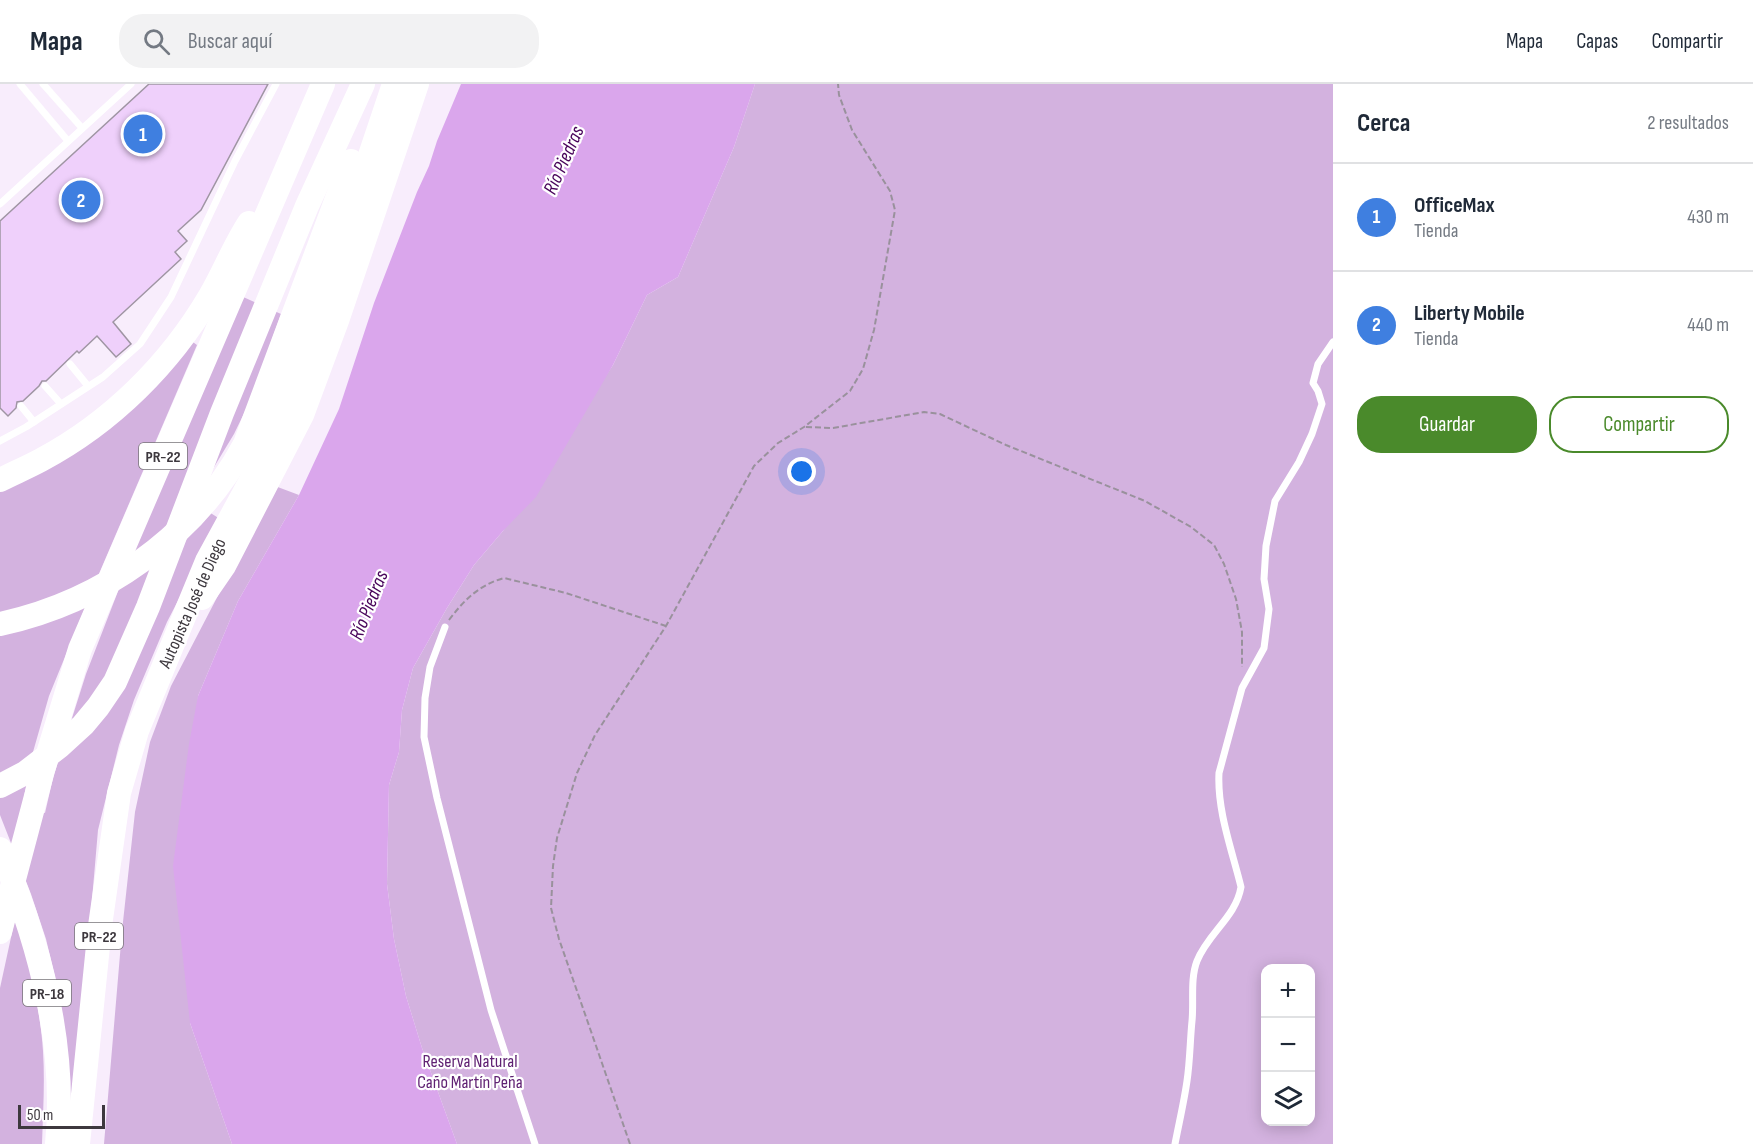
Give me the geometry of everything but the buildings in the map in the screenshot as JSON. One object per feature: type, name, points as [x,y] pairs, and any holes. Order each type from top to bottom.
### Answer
[{"type":"highway","name":"PR-22","points":[[0,932],[44,770],[80,650],[323,84]]},
{"type":"highway","points":[[0,786],[26,773],[60,746],[90,716],[115,682],[148,607],[222,413],[307,206],[363,84]]},
{"type":"highway","points":[[7,622],[67,602],[95,589],[154,553],[185,525],[211,496],[234,464],[245,444],[382,84]]},
{"type":"highway","name":"Autopista José de Diego","points":[[78,1144],[100,926],[119,793],[137,731],[207,561],[261,462],[312,328],[394,84]]},
{"type":"highway","points":[[174,640],[224,566],[302,416],[338,318],[417,84]]},
{"type":"highway","points":[[0,480],[42,459],[88,431],[127,401],[168,357],[209,296],[239,238],[296,147]]},
{"type":"highway","name":"PR-18","points":[[0,849],[16,886],[30,928],[49,1005],[56,1050],[59,1122],[57,1144]]},
{"type":"lane","points":[[20,84],[68,141]]},
{"type":"lane","points":[[43,84],[82,128]]},
{"type":"lane","points":[[0,204],[131,84]]},
{"type":"lane","points":[[0,441],[34,422],[103,377],[140,344],[171,297],[235,161],[276,84]]},
{"type":"lane","points":[[1175,1144],[1187,1080],[1193,1017],[1194,974],[1197,962],[1208,942],[1232,910],[1241,886],[1225,825],[1218,787],[1219,773],[1242,688],[1264,648],[1269,609],[1264,579],[1266,546],[1275,501],[1299,462],[1312,434],[1322,405],[1313,383],[1318,364],[1333,342]]},
{"type":"lane","points":[[70,364],[88,386]]},
{"type":"lane","points":[[45,386],[61,404]]},
{"type":"lane","points":[[21,406],[34,422]]},
{"type":"lane","points":[[445,627],[430,667],[425,698],[424,737],[491,1010],[535,1144]]},
{"type":"path","points":[[630,1144],[559,939],[551,908],[557,838],[577,773],[595,735],[666,626],[754,466],[778,444],[850,391],[864,369],[874,330],[895,210],[890,191],[852,129],[839,95],[838,84]]},
{"type":"path","points":[[804,427],[833,428],[924,412],[940,414],[1006,445],[1146,501],[1191,527],[1214,545],[1224,564],[1236,599],[1242,632],[1242,688]]},
{"type":"path","points":[[445,627],[463,601],[479,588],[504,578],[566,593],[666,626]]},
{"type":"green space","name":"Reserva Natural Caño Martín Peña","points":[[755,84],[1333,84],[1333,1144],[457,1144],[422,1048],[406,996],[394,939],[387,884],[389,785],[399,752],[402,710],[413,668],[474,565],[503,531],[613,365],[647,295],[678,277],[734,147]]},
{"type":"green space","points":[[241,296],[281,314],[250,401],[234,434],[202,487],[209,512],[220,519],[167,622],[134,700],[119,745],[98,830],[74,1108],[67,1108],[63,1018],[55,977],[46,939],[31,894],[0,815],[0,487],[190,340],[197,345],[49,696],[31,759],[22,808],[45,813],[53,778],[86,674],[158,488]]},
{"type":"green space","points":[[275,486],[299,495],[238,601],[198,696],[190,1023],[232,1144],[104,1144],[122,931],[135,812],[150,742],[171,686]]},
{"type":"green space","points":[[15,919],[33,984],[42,1034],[44,1074],[42,1144],[0,1144],[0,988]]},
{"type":"water","name":"Río Piedras","points":[[461,84],[755,84],[734,147],[678,277],[647,295],[613,365],[536,497],[474,565],[413,668],[402,710],[399,752],[389,785],[387,884],[394,939],[406,996],[422,1048],[457,1144],[232,1144],[190,1023],[173,866],[189,744],[198,696],[238,601],[299,495],[339,409],[374,303]]},
{"type":"place","name":"OfficeMax","points":[[143,134]]},
{"type":"place","name":"Liberty Mobile","points":[[81,200]]}]
